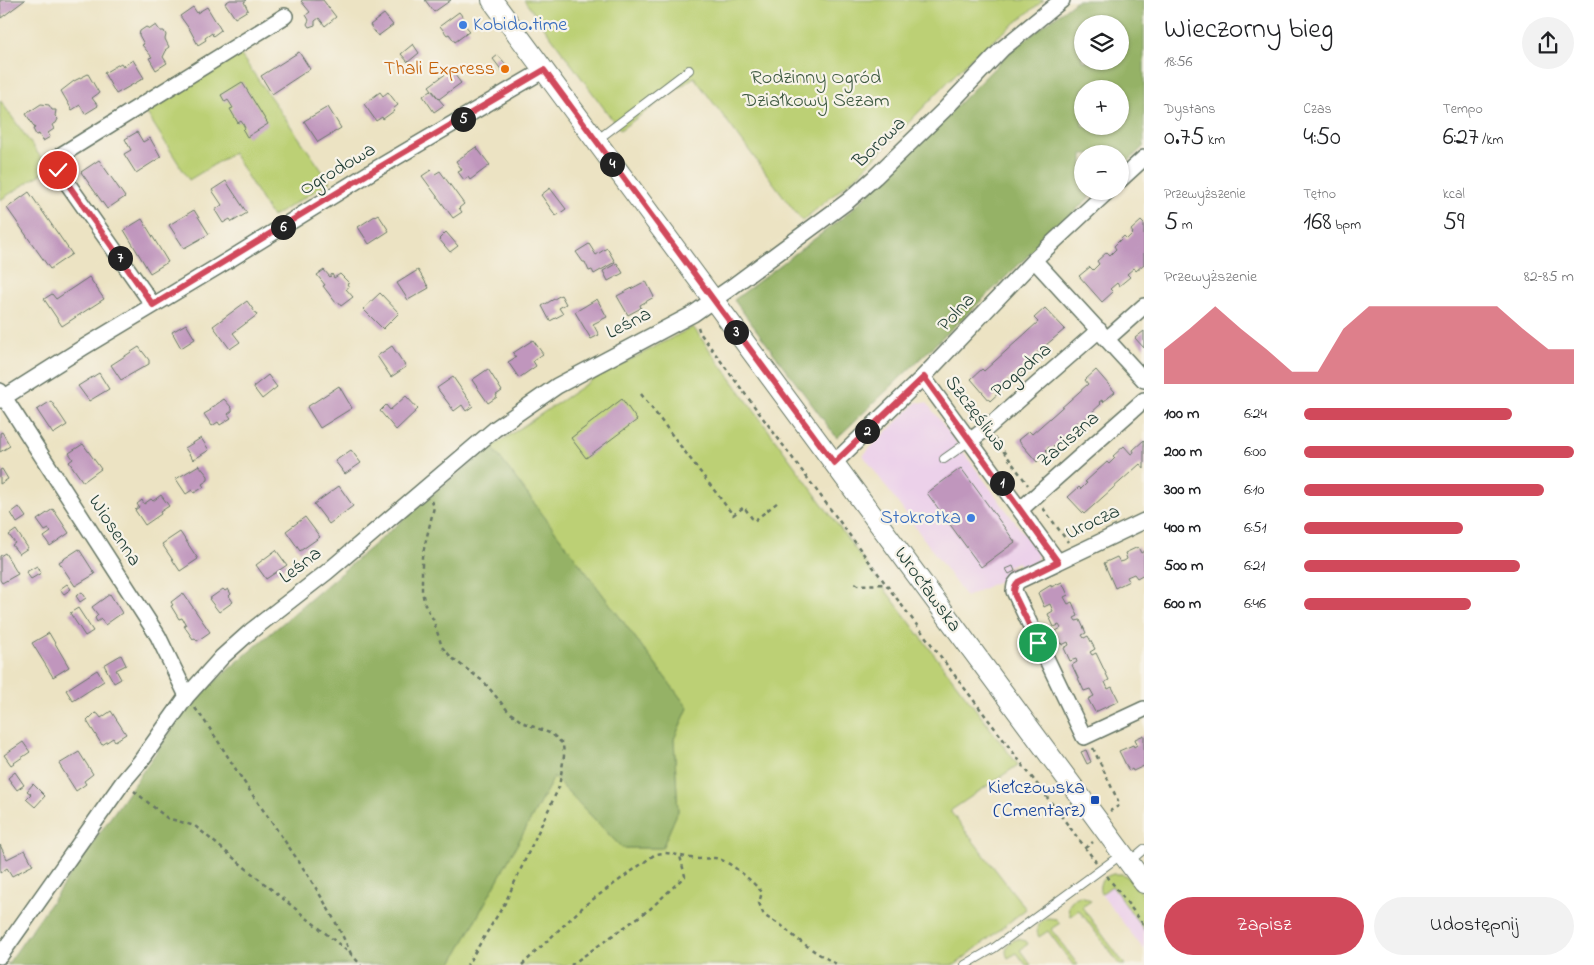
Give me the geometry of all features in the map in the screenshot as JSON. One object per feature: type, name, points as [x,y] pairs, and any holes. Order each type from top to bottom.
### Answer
[{"type":"street","name":"Wrocławska","points":[[492,0],[1144,883]]},
{"type":"street","name":"Borowa","points":[[713,300],[848,201],[944,110],[1002,49],[1062,0]]},
{"type":"street","points":[[153,305],[58,170],[57,161],[61,155],[285,16]]},
{"type":"street","name":"Ogrodowa","points":[[1,396],[371,172],[544,70]]},
{"type":"street","points":[[1129,172],[1144,158]]},
{"type":"street","name":"Polna","points":[[834,463],[924,377],[1034,260],[1098,200]]},
{"type":"street","points":[[1034,260],[1144,380]]},
{"type":"street","name":"Leśna","points":[[0,956],[123,782],[140,762],[187,696],[222,657],[251,631],[327,572],[495,429],[557,386],[693,314],[713,300]]},
{"type":"street","name":"Pogodna","points":[[970,440],[1103,335],[1144,306]]},
{"type":"street","name":"Szczęśliwa","points":[[924,377],[1058,562]]},
{"type":"street","name":"Wiosenna","points":[[1,396],[158,636],[187,696]]},
{"type":"street","name":"Zaciszna","points":[[1020,509],[1144,400]]},
{"type":"street","name":"Urocza","points":[[1058,562],[1144,521]]},
{"type":"street","points":[[1058,562],[1018,582],[1015,585],[1014,591],[1084,737],[1144,709]]},
{"type":"lane","points":[[595,141],[689,70]]},
{"type":"lane","points":[[944,459],[970,440]]},
{"type":"lane","points":[[965,965],[994,948],[1105,873],[1122,853],[1144,849]]},
{"type":"path","points":[[693,314],[700,333],[886,584],[1144,924]]},
{"type":"path","points":[[641,394],[733,515],[744,507],[754,520],[778,502]]},
{"type":"path","points":[[426,487],[434,507],[422,557],[422,591],[425,604],[433,619],[442,646],[452,658],[484,682],[508,711],[522,722],[552,734],[563,744],[564,756],[559,787],[505,903],[467,965]]},
{"type":"path","points":[[854,583],[858,585],[886,584]]},
{"type":"path","points":[[187,696],[248,788],[304,867],[337,921],[351,954]]},
{"type":"path","points":[[1088,736],[1120,805],[1106,815]]},
{"type":"path","points":[[123,782],[167,818],[195,826],[351,954],[361,965]]},
{"type":"path","points":[[522,965],[585,906],[654,855],[663,852],[704,860],[713,858],[721,860],[737,870],[753,882],[762,892],[758,903],[763,913],[817,953],[838,965]]},
{"type":"path","points":[[572,965],[650,909],[685,876],[680,856]]},
{"type":"shaded area","points":[[917,402],[927,403],[1038,553],[1036,564],[1022,571],[1018,562],[1005,567],[1009,576],[966,597],[863,455]]},
{"type":"shaded area","points":[[1112,886],[1144,930],[1144,950],[1101,894]]},
{"type":"green space","name":"Rodzinny Ogród Działkowy Sezam","points":[[524,0],[1044,0],[970,59],[860,173],[802,221],[694,77],[620,130]]},
{"type":"green space","points":[[1077,0],[1144,0],[1144,146],[1129,160],[1129,145],[1074,145],[1074,200],[1087,200],[837,438],[734,300],[846,215],[1011,51]]},
{"type":"green space","points":[[240,54],[330,182],[272,217],[233,153],[189,180],[146,112]]},
{"type":"green space","points":[[0,100],[49,169],[0,200]]},
{"type":"green space","points":[[693,327],[880,583],[1018,765],[950,811],[1026,909],[955,965],[451,965],[554,777],[622,848],[662,848],[678,811],[674,739],[688,708],[492,447],[595,378]]},
{"type":"green space","points":[[492,447],[688,708],[674,739],[678,811],[662,848],[622,848],[554,777],[451,965],[7,965],[193,700],[433,494]]},
{"type":"green space","points":[[1113,874],[1122,874],[1130,878],[1144,896],[1144,930],[1112,886],[1101,894],[1100,884],[1106,877]]},
{"type":"green space","points":[[1080,896],[1091,901],[1082,907],[1125,965],[1120,965],[1079,910],[1070,916],[1068,909],[1070,903]]},
{"type":"green space","points":[[1048,918],[1056,919],[1060,923],[1051,929],[1078,965],[1073,965],[1048,931],[1039,937],[1038,924]]},
{"type":"green space","points":[[1018,939],[1026,941],[1028,944],[1020,950],[1031,965],[1026,965],[1017,953],[1008,958],[1007,946]]},
{"type":"building","points":[[0,0],[25,0],[1,18]]},
{"type":"building","points":[[230,0],[247,0],[244,2],[248,10],[235,18],[225,3]]},
{"type":"building","points":[[323,0],[336,17],[325,26],[319,18],[315,21],[315,25],[309,27],[307,24],[309,20],[306,15],[310,12],[301,1]]},
{"type":"building","points":[[425,0],[451,0],[434,12]]},
{"type":"building","points":[[193,7],[197,13],[207,7],[221,30],[213,36],[212,33],[198,45],[180,16]]},
{"type":"building","points":[[459,12],[466,21],[463,23],[470,31],[455,42],[440,26]]},
{"type":"building","points":[[384,14],[393,25],[378,36],[370,25]]},
{"type":"building","points":[[156,25],[160,31],[164,31],[169,47],[165,50],[163,57],[167,63],[156,70],[149,58],[152,57],[142,45],[144,44],[139,35],[140,31],[146,27],[150,29]]},
{"type":"building","points":[[413,44],[419,53],[408,62],[401,54]]},
{"type":"building","points":[[299,52],[310,69],[272,94],[261,76]]},
{"type":"building","points":[[498,55],[509,68],[503,72],[493,59]]},
{"type":"building","points":[[133,60],[144,78],[116,94],[104,73],[121,63],[123,66]]},
{"type":"building","points":[[451,70],[461,83],[439,99],[429,86]]},
{"type":"building","points":[[88,74],[99,93],[92,98],[98,106],[85,114],[80,105],[72,110],[61,91],[74,81]]},
{"type":"building","points":[[242,82],[268,124],[247,137],[243,130],[245,128],[243,124],[241,121],[238,123],[230,109],[233,108],[230,103],[228,100],[225,102],[221,95]]},
{"type":"building","points":[[431,90],[444,105],[434,112],[423,96]]},
{"type":"building","points":[[380,92],[383,96],[388,92],[398,105],[393,109],[394,111],[383,119],[382,117],[376,121],[364,104]]},
{"type":"building","points":[[41,104],[49,105],[52,110],[56,110],[55,116],[58,119],[52,125],[54,129],[48,133],[50,137],[43,141],[39,134],[36,135],[33,129],[35,128],[26,114]]},
{"type":"building","points":[[328,107],[341,128],[318,142],[304,121]]},
{"type":"building","points":[[137,132],[143,142],[150,138],[161,157],[136,173],[124,154],[131,150],[125,139]]},
{"type":"building","points":[[476,147],[490,165],[470,180],[468,177],[464,180],[458,172],[462,170],[456,161]]},
{"type":"building","points":[[99,160],[125,197],[107,209],[81,172]]},
{"type":"building","points":[[431,170],[435,174],[440,171],[464,204],[459,208],[462,212],[453,218],[422,176]]},
{"type":"building","points":[[226,181],[247,213],[232,222],[230,219],[223,223],[215,210],[222,205],[212,190]]},
{"type":"building","points":[[550,188],[566,209],[556,216],[541,195]]},
{"type":"building","points":[[29,192],[72,254],[50,269],[7,208]]},
{"type":"building","points":[[194,210],[209,234],[184,248],[169,225]]},
{"type":"building","points":[[378,214],[389,231],[369,244],[358,227]]},
{"type":"building","points":[[142,219],[168,262],[150,273],[124,230]]},
{"type":"building","points":[[1141,221],[1144,224],[1144,264],[1136,271],[1134,268],[1127,274],[1130,277],[1119,286],[1117,283],[1110,289],[1113,292],[1102,302],[1079,276],[1090,267],[1093,270],[1099,264],[1097,261],[1107,252],[1110,255],[1116,249],[1114,246],[1124,236],[1127,239],[1133,233],[1131,230]]},
{"type":"building","points":[[446,232],[458,246],[450,252],[439,239]]},
{"type":"building","points":[[589,244],[596,255],[607,248],[615,262],[594,274],[592,270],[589,271],[585,262],[576,252]]},
{"type":"building","points":[[617,263],[623,273],[608,281],[603,271]]},
{"type":"building","points":[[324,270],[330,277],[332,274],[334,278],[340,274],[349,283],[347,284],[349,287],[346,289],[353,297],[341,306],[338,302],[336,303],[317,275]]},
{"type":"building","points":[[418,270],[429,288],[408,300],[397,283]]},
{"type":"building","points":[[89,277],[104,299],[62,326],[44,299],[52,294],[56,299]]},
{"type":"building","points":[[646,281],[654,297],[640,305],[641,308],[628,315],[617,296]]},
{"type":"building","points":[[380,293],[399,313],[383,329],[363,309]]},
{"type":"building","points":[[561,295],[566,304],[559,308],[563,314],[550,321],[542,306]]},
{"type":"building","points":[[597,299],[607,317],[593,324],[599,335],[591,339],[575,312]]},
{"type":"building","points":[[247,301],[257,315],[233,333],[240,342],[230,349],[213,326]]},
{"type":"building","points":[[1045,308],[1065,329],[1046,345],[1049,348],[1041,355],[1038,352],[1024,365],[1027,368],[1019,375],[1017,372],[1002,385],[1005,387],[990,401],[971,379],[982,369],[984,371],[1038,322],[1034,318]]},
{"type":"building","points":[[186,324],[195,339],[181,348],[172,332]]},
{"type":"building","points":[[1144,331],[1144,348],[1135,338]]},
{"type":"building","points":[[533,340],[543,354],[533,361],[536,366],[519,378],[508,362],[516,357],[513,353]]},
{"type":"building","points":[[392,346],[406,367],[391,377],[377,356]]},
{"type":"building","points":[[139,347],[149,360],[149,364],[121,380],[111,365]]},
{"type":"building","points":[[488,369],[502,391],[488,403],[472,380]]},
{"type":"building","points":[[1096,370],[1115,392],[1103,402],[1102,400],[1099,402],[1101,404],[1079,424],[1077,422],[1071,427],[1072,429],[1051,449],[1049,447],[1046,450],[1048,452],[1037,462],[1018,440],[1029,431],[1032,434],[1088,384],[1085,380]]},
{"type":"building","points":[[99,373],[109,389],[89,401],[78,386]]},
{"type":"building","points":[[268,375],[277,387],[262,399],[253,387]]},
{"type":"building","points":[[453,377],[473,406],[466,411],[462,405],[454,411],[437,388]]},
{"type":"building","points":[[339,386],[352,408],[320,428],[307,407]]},
{"type":"building","points":[[406,396],[418,409],[396,430],[380,411],[386,405],[390,410]]},
{"type":"building","points":[[224,399],[232,408],[232,411],[228,414],[231,418],[220,425],[218,422],[212,426],[204,414]]},
{"type":"building","points":[[622,399],[637,420],[586,458],[571,438]]},
{"type":"building","points":[[51,401],[67,425],[53,434],[37,410]]},
{"type":"building","points":[[2,432],[10,446],[0,452],[0,433]]},
{"type":"building","points":[[201,438],[209,450],[193,460],[185,448]]},
{"type":"building","points":[[1144,440],[1144,469],[1140,464],[1084,514],[1068,497],[1079,487],[1081,489],[1087,483],[1085,482],[1107,462],[1109,464],[1115,458],[1113,456],[1124,446],[1131,454]]},
{"type":"building","points":[[83,444],[101,469],[83,482],[69,462],[73,459],[69,453]]},
{"type":"building","points":[[351,450],[361,463],[345,474],[335,461]]},
{"type":"building","points":[[199,465],[208,476],[208,480],[202,484],[204,487],[194,493],[192,490],[186,494],[176,479]]},
{"type":"building","name":"Stokrotka","points":[[961,468],[1015,542],[981,567],[927,493]]},
{"type":"building","points":[[2,469],[8,479],[0,484],[0,470]]},
{"type":"building","points":[[339,486],[353,506],[329,524],[314,504]]},
{"type":"building","points":[[161,495],[169,506],[145,525],[135,510],[139,507],[137,504],[142,500],[144,504],[151,499],[153,501]]},
{"type":"building","points":[[19,507],[26,517],[17,523],[11,513]]},
{"type":"building","points":[[53,509],[69,533],[50,546],[44,537],[51,532],[49,529],[45,531],[37,520]]},
{"type":"building","points":[[305,517],[320,537],[300,551],[286,531]]},
{"type":"building","points":[[16,530],[28,548],[19,554],[12,545],[15,543],[9,535]]},
{"type":"building","points":[[180,532],[198,559],[180,571],[162,544]]},
{"type":"building","points":[[1138,547],[1141,553],[1144,551],[1144,574],[1137,578],[1134,574],[1127,577],[1129,581],[1115,588],[1104,563],[1117,557],[1120,562],[1124,561],[1127,559],[1125,553]]},
{"type":"building","points":[[79,549],[95,574],[75,586],[59,562]]},
{"type":"building","points":[[276,550],[287,565],[266,579],[256,565]]},
{"type":"building","points":[[5,553],[18,574],[2,583],[0,580],[0,556]]},
{"type":"building","points":[[37,566],[41,573],[31,579],[26,572]]},
{"type":"building","points":[[1013,566],[1015,571],[1009,574],[1006,569]]},
{"type":"building","points":[[1062,582],[1068,595],[1064,597],[1068,604],[1072,602],[1078,616],[1074,618],[1076,621],[1080,620],[1086,633],[1082,635],[1084,638],[1088,636],[1095,649],[1090,652],[1092,655],[1096,653],[1109,680],[1105,682],[1108,689],[1112,687],[1119,701],[1095,712],[1088,699],[1094,696],[1090,689],[1084,691],[1072,665],[1077,662],[1076,659],[1070,661],[1064,648],[1069,645],[1068,642],[1062,645],[1056,631],[1061,628],[1059,625],[1054,627],[1048,614],[1053,611],[1050,604],[1044,607],[1038,593],[1051,585],[1051,587]]},
{"type":"building","points":[[67,584],[71,589],[64,594],[60,589]]},
{"type":"building","points":[[223,589],[225,591],[228,589],[231,594],[229,596],[233,602],[219,612],[209,599]]},
{"type":"building","points":[[82,592],[86,598],[80,602],[76,596]]},
{"type":"building","points":[[183,593],[210,632],[197,641],[195,638],[193,639],[184,626],[186,625],[182,618],[179,619],[171,606],[173,605],[171,602]]},
{"type":"building","points":[[110,594],[122,613],[105,625],[101,619],[97,622],[95,618],[98,615],[92,607]]},
{"type":"building","points":[[78,608],[93,631],[85,636],[70,613]]},
{"type":"building","points":[[49,633],[69,667],[53,677],[32,643]]},
{"type":"building","points":[[121,655],[126,665],[116,670],[121,679],[114,683],[104,665]]},
{"type":"building","points":[[97,670],[104,681],[73,701],[66,690]]},
{"type":"building","points":[[111,711],[126,734],[115,741],[113,738],[102,745],[87,721],[95,713],[101,718]]},
{"type":"building","points":[[1144,735],[1144,766],[1129,771],[1119,751],[1133,745],[1134,747],[1137,745],[1135,739]]},
{"type":"building","points":[[23,742],[30,752],[11,765],[4,755]]},
{"type":"building","points":[[1086,750],[1091,762],[1087,764],[1081,752]]},
{"type":"building","points":[[79,752],[93,774],[84,781],[86,784],[76,791],[59,764]]},
{"type":"building","points":[[15,772],[24,785],[17,790],[8,778]]},
{"type":"building","points":[[33,784],[45,796],[35,807],[26,799],[31,794],[27,791]]},
{"type":"building","points":[[0,845],[7,859],[25,850],[33,865],[12,876],[7,868],[0,873]]},
{"type":"place","name":"Kobido.time","points":[[463,25]]},
{"type":"place","name":"Thali Express","points":[[505,69]]},
{"type":"place","name":"Stokrotka","points":[[971,518]]},
{"type":"place","name":"Kiełczowska (Cmentarz)","points":[[1095,800]]},
{"type":"route","points":[[58,170],[153,305],[371,172],[544,70],[776,387],[834,463],[924,377],[1058,562],[1015,585],[1015,596],[1038,643]]}]
